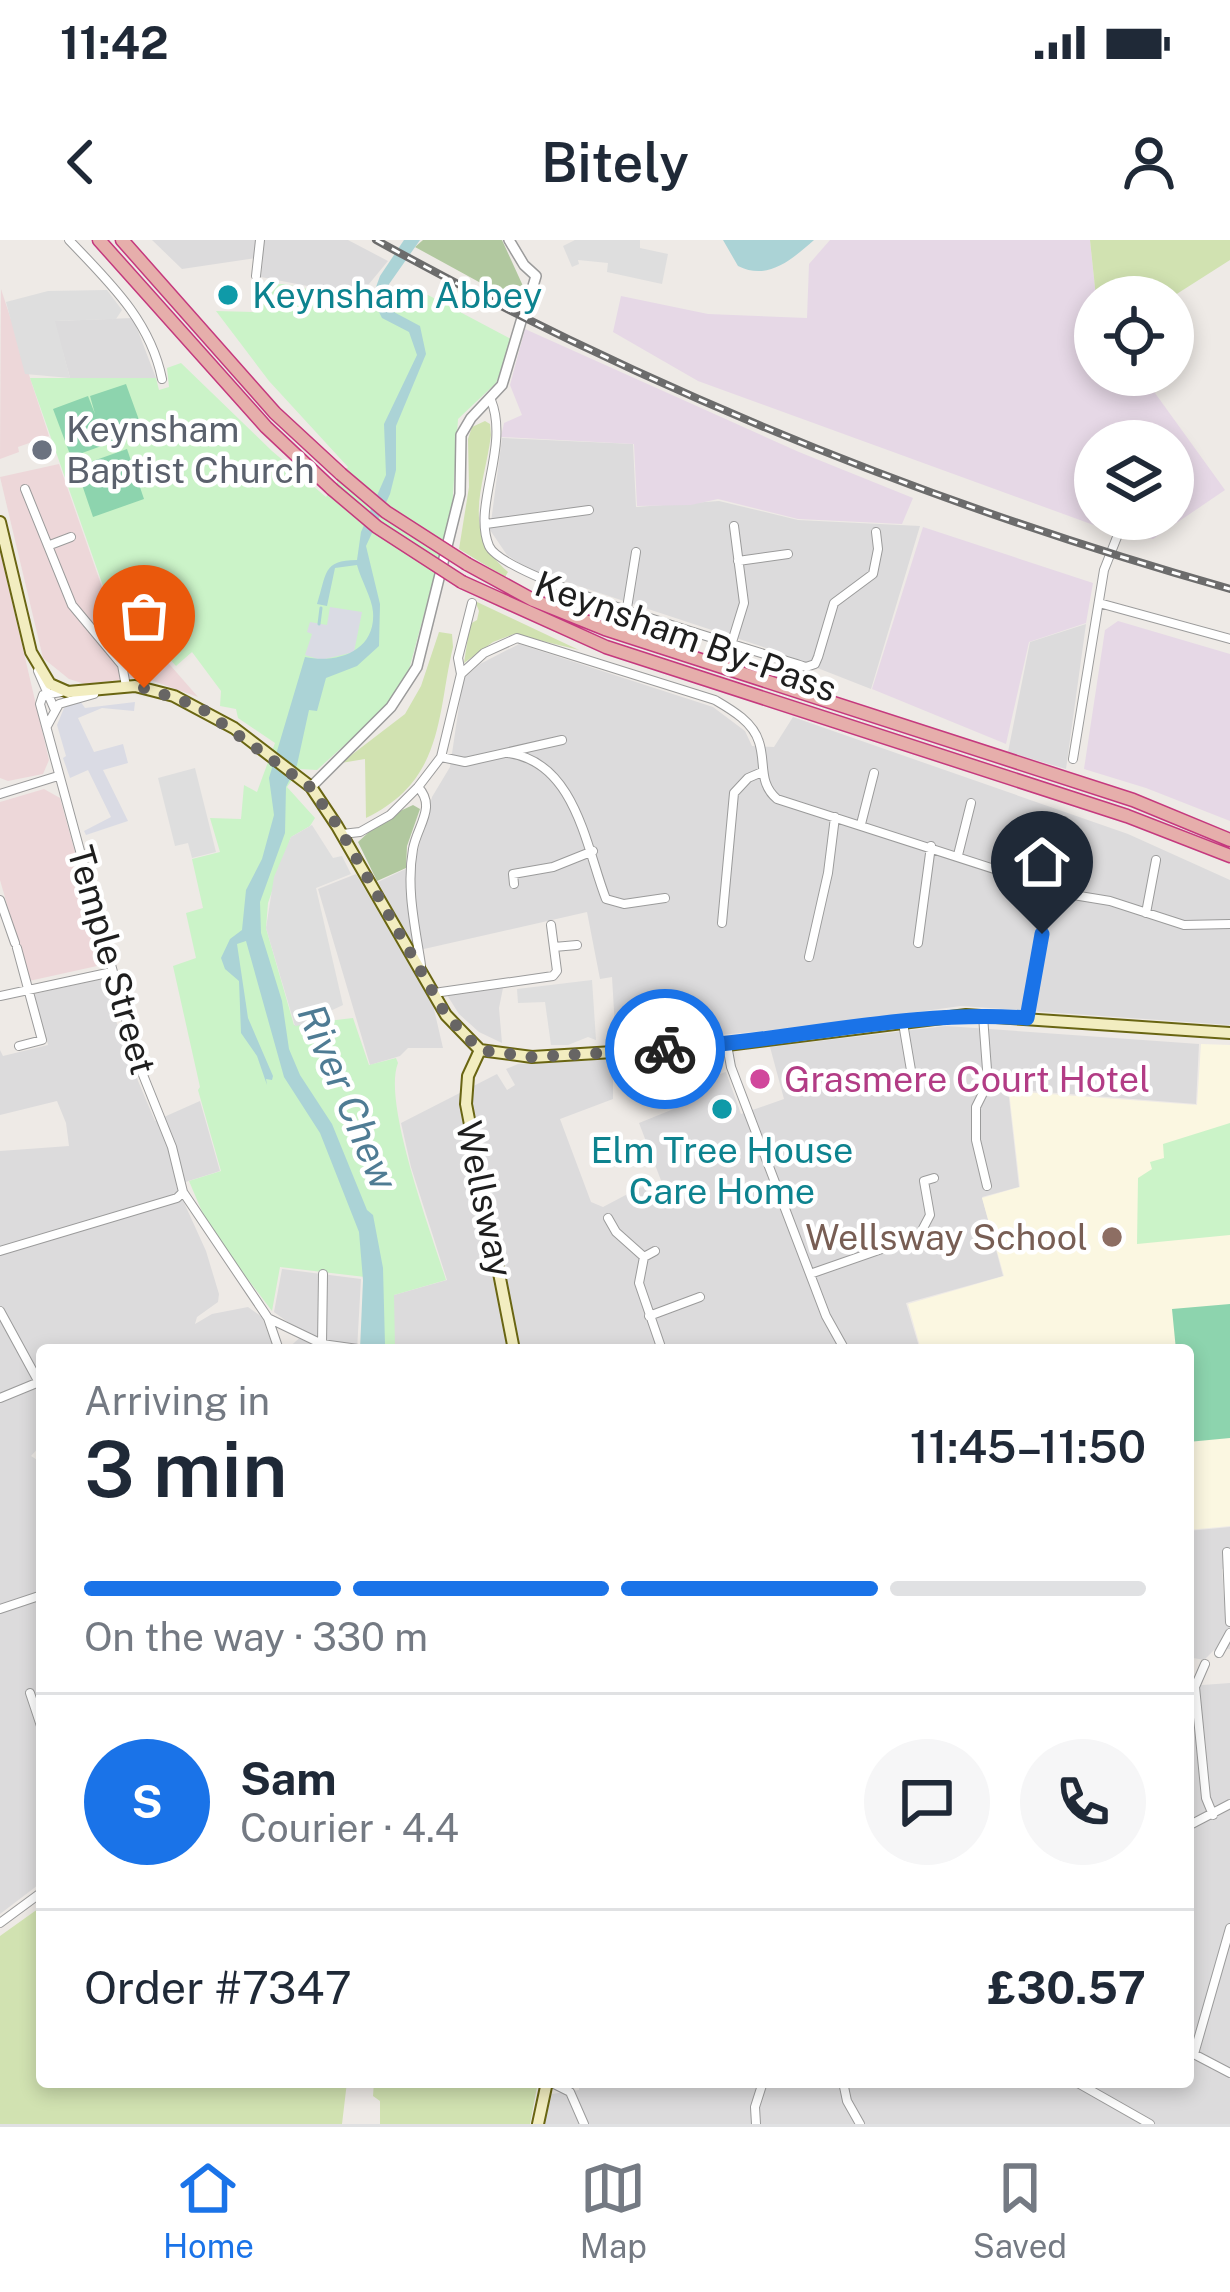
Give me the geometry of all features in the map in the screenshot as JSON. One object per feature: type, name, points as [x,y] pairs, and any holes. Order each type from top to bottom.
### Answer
[{"type":"highway","name":"Keynsham By-Pass","points":[[99,240],[266,427],[377,527],[462,581],[606,647],[1127,816],[1230,856]]},
{"type":"highway","name":"Keynsham By-Pass","points":[[122,240],[275,413],[386,512],[466,565],[533,600],[605,629],[1133,800],[1230,840]]},
{"type":"main road","points":[[0,522],[31,652],[50,684],[68,692],[122,687],[157,691],[198,706],[310,787],[342,834],[432,994],[457,1030],[480,1050],[532,1057],[727,1045],[983,1016],[1230,1033]]},
{"type":"main road","name":"Wellsway","points":[[480,1050],[469,1076],[466,1104],[513,1344]]},
{"type":"main road","points":[[538,2124],[547,2088]]},
{"type":"street","points":[[69,240],[127,302],[156,349],[162,379]]},
{"type":"street","points":[[256,276],[260,240]]},
{"type":"street","points":[[509,240],[536,276],[527,306]]},
{"type":"street","points":[[310,787],[399,698],[417,667],[460,494],[461,435],[502,386],[522,318]]},
{"type":"street","points":[[490,400],[499,428],[486,524],[494,553],[519,570],[627,608],[806,667],[815,664],[834,603],[873,574],[876,532]]},
{"type":"street","points":[[25,489],[71,605],[122,665],[122,687],[54,708]]},
{"type":"street","points":[[486,524],[590,510]]},
{"type":"street","points":[[731,643],[743,602],[734,526]]},
{"type":"street","points":[[50,545],[71,537]]},
{"type":"street","points":[[1072,759],[1104,570],[1116,540]]},
{"type":"street","points":[[627,608],[636,552]]},
{"type":"street","points":[[738,561],[788,554]]},
{"type":"street","points":[[342,834],[374,826],[402,806],[441,757],[472,603]]},
{"type":"street","points":[[1099,603],[1230,639]]},
{"type":"street","points":[[461,674],[505,642],[531,640],[715,700],[732,710],[754,732],[765,787],[777,799],[931,846],[1048,889],[1110,901],[1184,925],[1230,924]]},
{"type":"street","points":[[38,666],[54,708],[47,726]]},
{"type":"street","points":[[47,693],[68,692]]},
{"type":"street","name":"Temple Street","points":[[47,693],[40,704],[58,776],[137,1060],[172,1147],[183,1192],[268,1318]]},
{"type":"street","points":[[441,757],[460,763],[562,740]]},
{"type":"street","points":[[508,753],[542,765],[557,780],[592,851],[603,894],[610,902],[665,898]]},
{"type":"street","points":[[722,923],[734,793],[748,778],[763,772]]},
{"type":"street","points":[[860,824],[874,773]]},
{"type":"street","points":[[0,794],[58,776]]},
{"type":"street","points":[[418,787],[427,796],[428,806],[414,844],[411,871],[423,978]]},
{"type":"street","points":[[958,855],[971,803]]},
{"type":"street","points":[[809,957],[835,817]]},
{"type":"street","points":[[1027,1018],[1064,821]]},
{"type":"street","points":[[918,943],[931,846]]},
{"type":"street","points":[[514,884],[513,874],[553,867],[592,851]]},
{"type":"street","points":[[1146,913],[1156,860]]},
{"type":"street","points":[[0,900],[42,1040],[20,1046]]},
{"type":"street","points":[[432,994],[553,976],[551,926]]},
{"type":"street","points":[[554,947],[577,945]]},
{"type":"street","points":[[0,996],[112,972]]},
{"type":"street","points":[[983,1016],[988,1083],[976,1107],[976,1140],[987,1186]]},
{"type":"street","points":[[903,1022],[914,1088]]},
{"type":"street","points":[[727,1045],[731,1067],[826,1316],[842,1344]]},
{"type":"street","points":[[810,1274],[919,1236],[930,1215],[924,1181]]},
{"type":"street","points":[[0,1251],[177,1198],[183,1192]]},
{"type":"street","points":[[608,1218],[616,1232],[644,1257]]},
{"type":"street","points":[[644,1257],[655,1251]]},
{"type":"street","points":[[644,1257],[639,1282],[660,1344]]},
{"type":"street","points":[[268,1318],[322,1344],[323,1274]]},
{"type":"street","points":[[650,1316],[700,1297]]},
{"type":"street","points":[[0,1311],[36,1377]]},
{"type":"street","points":[[268,1318],[277,1344]]},
{"type":"street","points":[[281,1344],[297,1334]]},
{"type":"street","points":[[0,1398],[36,1387]]},
{"type":"street","points":[[1227,1552],[1230,1622]]},
{"type":"street","points":[[0,1609],[36,1597]]},
{"type":"street","points":[[1219,1653],[1230,1634]]},
{"type":"street","points":[[1205,1664],[1195,1688],[1206,1798],[1213,1814]]},
{"type":"street","points":[[30,1693],[36,1711]]},
{"type":"street","points":[[1194,1823],[1230,1804]]},
{"type":"street","points":[[0,1923],[36,1896]]},
{"type":"street","points":[[1194,2043],[1230,1928]]},
{"type":"street","points":[[1194,2055],[1230,2073]]},
{"type":"street","points":[[565,2088],[574,2098]]},
{"type":"street","points":[[573,2088],[584,2124]]},
{"type":"street","points":[[757,2124],[755,2107],[761,2088]]},
{"type":"street","points":[[844,2088],[860,2124]]},
{"type":"street","points":[[1087,2088],[1150,2124]]},
{"type":"shaded area","points":[[152,240],[348,240],[388,261],[359,296],[261,277],[263,257],[182,269]]},
{"type":"shaded area","points":[[575,240],[640,240],[640,248],[668,254],[662,284],[607,272],[608,263],[578,260],[572,267],[563,246]]},
{"type":"shaded area","points":[[830,240],[1090,240],[1094,276],[1074,276],[1074,396],[1157,396],[1174,420],[1074,420],[1074,518],[698,381],[613,332],[621,296],[708,314],[807,318],[809,264]]},
{"type":"shaded area","points":[[1,289],[49,436],[0,459]]},
{"type":"shaded area","points":[[107,290],[122,310],[116,319],[55,321],[70,378],[25,374],[6,302],[48,291]]},
{"type":"shaded area","points":[[133,318],[156,378],[70,378],[54,321]]},
{"type":"shaded area","points":[[525,329],[913,498],[902,524],[798,519],[718,499],[691,505],[637,506],[634,444],[501,437],[504,423],[522,415],[510,385]]},
{"type":"shaded area","points":[[502,438],[633,444],[636,507],[719,501],[798,520],[920,526],[871,689],[769,649],[530,570],[507,555],[490,530]]},
{"type":"shaded area","points":[[1194,447],[1225,490],[1194,511]]},
{"type":"shaded area","points":[[59,464],[102,587],[198,697],[142,677],[85,684],[69,679],[43,658],[0,477]]},
{"type":"shaded area","points":[[923,527],[1093,583],[1086,623],[1029,642],[1006,744],[872,689]]},
{"type":"shaded area","points":[[0,551],[49,760],[43,774],[8,781],[0,778]]},
{"type":"shaded area","points":[[330,607],[362,612],[354,652],[321,660],[305,655],[312,634],[307,632],[310,622],[327,625]]},
{"type":"shaded area","points":[[1118,621],[1230,654],[1230,821],[1084,769],[1105,630]]},
{"type":"shaded area","points":[[1086,624],[1066,769],[1008,752],[1030,642]]},
{"type":"shaded area","points":[[519,644],[713,707],[745,731],[752,746],[774,747],[793,717],[1128,834],[1230,880],[1230,1025],[961,1006],[798,1028],[616,1044],[612,977],[600,979],[587,912],[415,951],[378,882],[414,865],[432,797],[450,767],[463,679],[480,664]]},
{"type":"shaded area","points":[[80,701],[85,708],[135,702],[134,711],[102,708],[78,718],[94,752],[123,744],[128,763],[103,770],[128,821],[86,835],[84,831],[111,817],[88,770],[70,778],[63,758],[57,725],[64,708]]},
{"type":"shaded area","points":[[195,768],[216,852],[192,858],[188,843],[175,846],[158,778]]},
{"type":"shaded area","points":[[44,789],[60,798],[106,964],[29,981],[0,880],[0,802]]},
{"type":"shaded area","points":[[312,825],[333,858],[342,856],[351,874],[316,888],[343,1005],[324,1014],[324,1022],[295,1026],[266,928],[274,877],[291,837]]},
{"type":"shaded area","points":[[356,874],[433,1005],[443,1048],[408,1048],[400,1056],[370,1065],[318,889]]},
{"type":"shaded area","points":[[105,978],[122,1043],[155,1121],[200,1101],[220,1171],[176,1185],[206,1251],[219,1294],[218,1302],[197,1317],[195,1324],[212,1314],[248,1307],[262,1317],[272,1344],[36,1344],[36,1451],[31,1456],[36,1459],[36,1887],[0,1914],[0,1151],[69,1146],[57,1101],[0,1115],[0,1050],[3,1056],[48,1045],[34,994]]},
{"type":"shaded area","points":[[592,980],[596,1040],[588,1037],[551,1045],[545,1002],[518,1003],[517,989]]},
{"type":"shaded area","points":[[503,988],[499,1008],[502,1043],[479,1032],[447,995]]},
{"type":"shaded area","points":[[946,1026],[1199,1044],[1196,1104],[1008,1089],[1019,1187],[982,1197],[1003,1276],[906,1303],[918,1344],[394,1344],[394,1295],[447,1280],[401,1123],[497,1074],[507,1090],[515,1085],[506,1069],[518,1064],[613,1059],[613,1099],[560,1119],[591,1202],[603,1207],[639,1188],[662,1183],[639,1123],[681,1106],[675,1088],[726,1072],[741,1114],[784,1099],[770,1047]]},
{"type":"shaded area","name":"Wellsway School","points":[[1201,1044],[1230,1045],[1230,1526],[1194,1529],[1194,1344],[919,1344],[908,1304],[1004,1276],[982,1198],[1020,1187],[1009,1091],[1197,1105]]},
{"type":"shaded area","points":[[282,1269],[361,1279],[357,1344],[293,1344],[304,1334],[274,1312]]},
{"type":"shaded area","points":[[1230,1527],[1230,1567],[1222,1569],[1224,1599],[1230,1599],[1230,1649],[1214,1650],[1204,1660],[1194,1658],[1194,1530]]},
{"type":"shaded area","points":[[1230,1683],[1230,2124],[544,2124],[552,2094],[579,2090],[1194,2088],[1194,1686]]},
{"type":"green space","points":[[423,240],[502,240],[523,286],[523,306],[415,247]]},
{"type":"green space","points":[[1090,240],[1230,240],[1230,260],[1194,283],[1194,276],[1094,276]]},
{"type":"green space","points":[[284,284],[355,299],[390,292],[428,295],[513,340],[496,383],[458,419],[452,510],[406,681],[392,702],[317,770],[300,769],[287,787],[315,818],[291,837],[268,903],[266,928],[294,1025],[353,1018],[369,1065],[396,1058],[398,1063],[395,1082],[402,1137],[446,1280],[394,1295],[395,1344],[384,1344],[382,1279],[280,1267],[272,1311],[209,1228],[189,1181],[221,1171],[198,1090],[173,966],[196,958],[186,913],[203,908],[192,859],[220,852],[210,818],[241,819],[244,785],[257,792],[275,743],[238,718],[236,709],[220,706],[221,691],[192,652],[176,666],[103,586],[30,378],[156,378],[159,390],[169,387],[167,368],[181,363],[326,497],[348,467],[269,381],[216,311],[254,312],[256,285]]},
{"type":"green space","points":[[126,384],[143,431],[71,457],[53,409],[88,396],[95,414],[90,396]]},
{"type":"green space","points":[[485,421],[491,435],[480,524],[493,556],[508,572],[505,577],[459,549],[469,487],[468,439],[472,427]]},
{"type":"green space","points":[[127,449],[144,499],[93,517],[76,467]]},
{"type":"green space","points":[[475,601],[579,650],[514,634],[493,642],[464,663],[470,624],[479,611]]},
{"type":"green space","points":[[439,632],[452,634],[453,647],[433,743],[411,785],[366,818],[365,759],[341,763],[405,714],[421,686]]},
{"type":"green space","points":[[413,805],[420,809],[407,846],[406,868],[377,881],[358,842],[383,819]]},
{"type":"green space","points":[[1230,1123],[1230,1235],[1137,1244],[1138,1178],[1152,1169],[1150,1162],[1164,1158],[1163,1144]]},
{"type":"green space","points":[[1230,1304],[1230,1438],[1194,1441],[1194,1344],[1175,1344],[1172,1309]]},
{"type":"green space","points":[[36,1910],[36,2088],[346,2088],[342,2124],[0,2124],[0,1936]]},
{"type":"green space","points":[[374,2088],[537,2088],[530,2124],[380,2124],[380,2101],[373,2096]]},
{"type":"water","name":"River Chew","points":[[404,240],[420,240],[387,287],[384,301],[390,310],[420,326],[426,354],[396,426],[396,470],[390,494],[366,546],[380,604],[379,646],[357,666],[326,678],[317,711],[309,710],[297,765],[286,787],[285,833],[260,902],[261,933],[282,1001],[289,1049],[332,1124],[373,1215],[383,1268],[385,1344],[360,1344],[359,1232],[320,1133],[284,1077],[246,941],[237,944],[248,1018],[273,1076],[266,1079],[267,1085],[257,1056],[241,1033],[239,981],[225,969],[221,958],[230,939],[242,930],[246,890],[262,859],[274,815],[269,778],[305,657],[330,658],[352,652],[372,625],[372,607],[357,565],[335,568],[327,606],[317,604],[332,566],[357,560],[361,532],[386,475],[384,424],[417,355],[409,332],[382,318],[372,298],[380,276]]},
{"type":"water","points":[[723,240],[814,240],[788,261],[759,271],[738,266]]},
{"type":"waterway","points":[[319,624],[321,608]]},
{"type":"railway","points":[[376,240],[582,346],[793,439],[1009,520],[1230,589]]},
{"type":"way so far","points":[[144,688],[198,706],[310,787],[338,826],[446,1015],[480,1050],[532,1057],[665,1049]]},
{"type":"place","name":"Keynsham Abbey","points":[[228,295]]},
{"type":"place","name":"Keynsham Baptist Church","points":[[42,450]]},
{"type":"place","name":"Grasmere Court Hotel","points":[[760,1079]]},
{"type":"place","name":"Elm Tree House Care Home","points":[[722,1109]]},
{"type":"place","name":"Wellsway School","points":[[1112,1237]]},
{"type":"route","points":[[665,1049],[966,1015],[1027,1018],[1042,934]]}]
